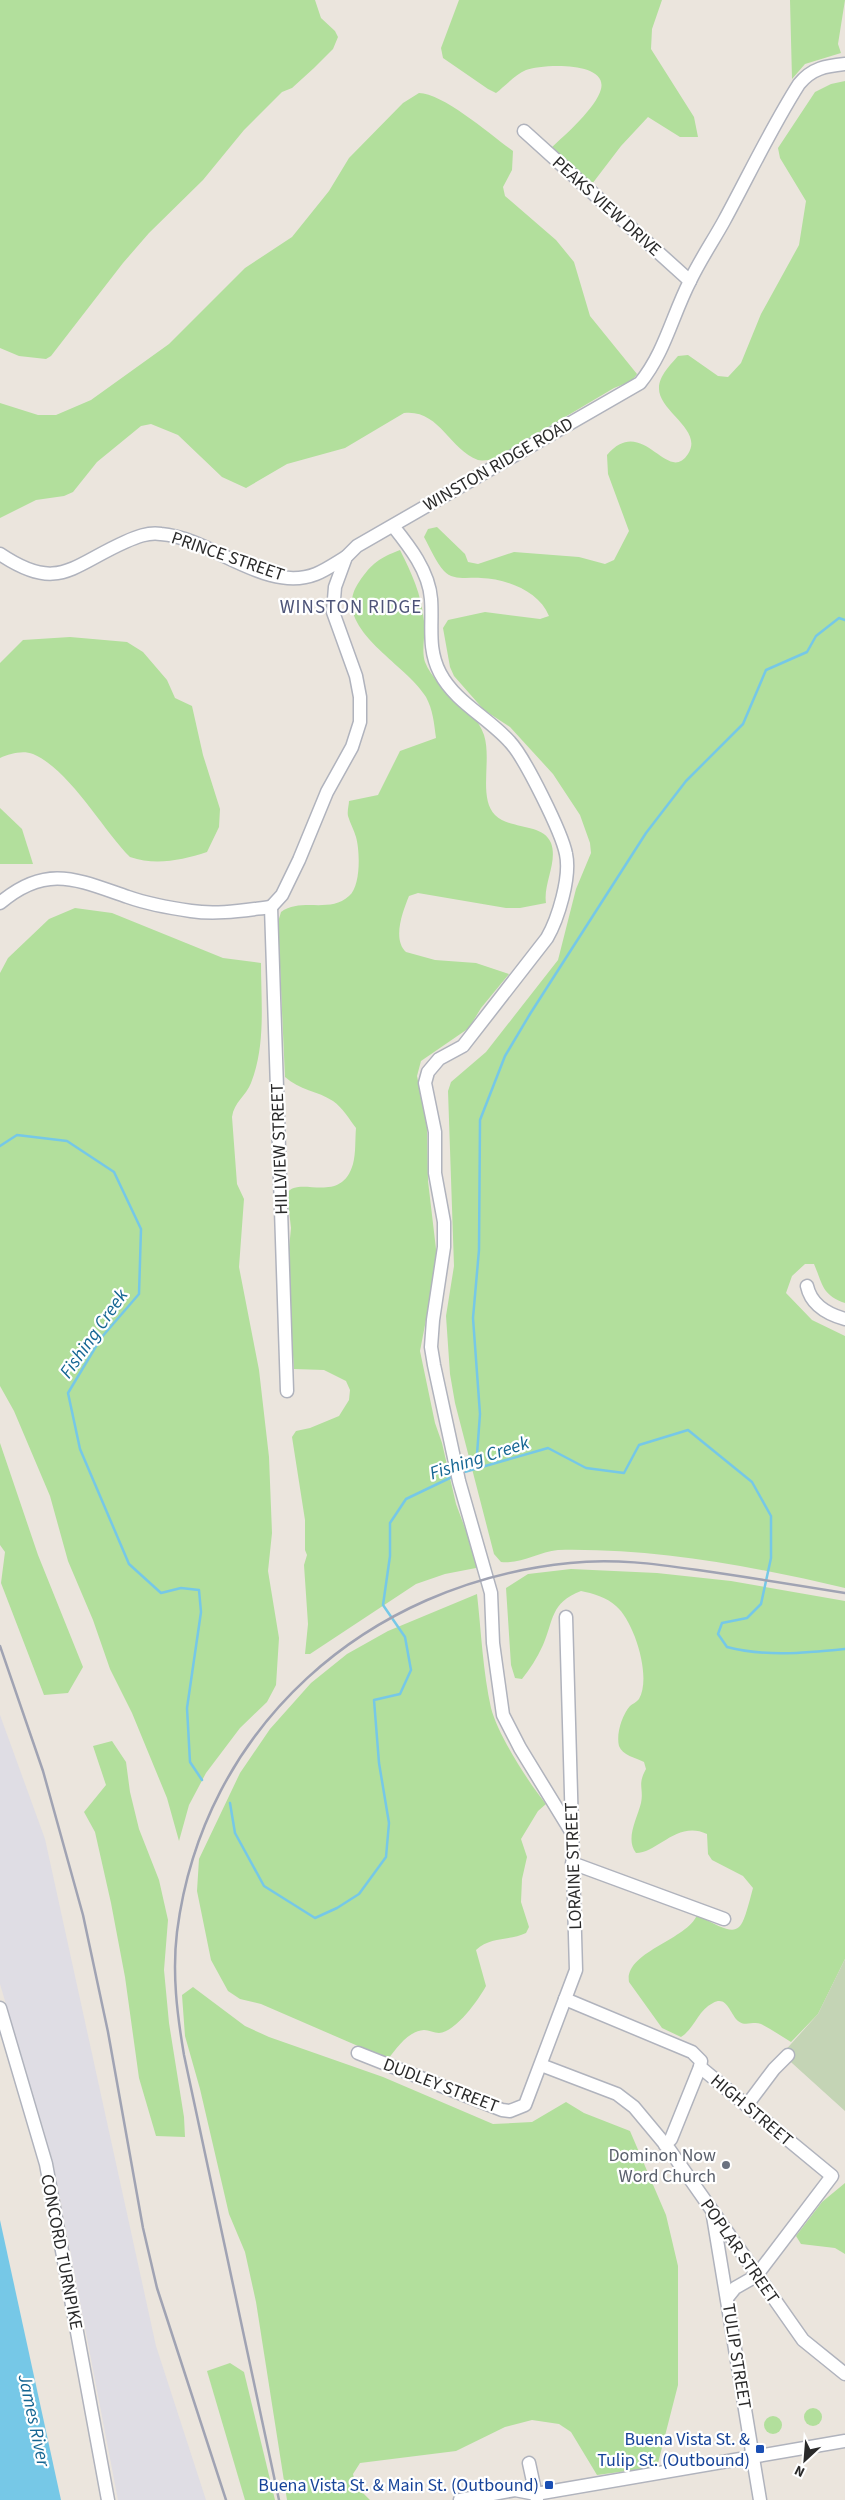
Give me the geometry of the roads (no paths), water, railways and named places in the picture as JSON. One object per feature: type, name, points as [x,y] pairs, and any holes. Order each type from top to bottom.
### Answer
[{"type":"street","name":"WINSTON RIDGE ROAD","points":[[346,557],[357,546],[640,383],[664,348],[690,281],[724,221],[768,134],[800,84],[806,76],[824,66],[845,64]]},
{"type":"street","name":"PEAKS VIEW DRIVE","points":[[524,131],[690,281]]},
{"type":"street","points":[[392,526],[408,544],[425,574],[431,597],[431,649],[441,675],[456,693],[511,742],[524,762],[567,855],[565,882],[557,920],[547,938],[463,1046],[433,1064],[428,1072],[426,1084],[435,1132],[435,1173],[444,1222],[444,1247],[433,1320],[432,1347],[458,1476],[491,1593],[493,1643],[503,1715],[572,1833]]},
{"type":"street","name":"PRINCE STREET","points":[[0,554],[32,571],[47,575],[77,567],[136,537],[161,534],[198,542],[251,568],[280,578],[315,574],[346,557]]},
{"type":"street","points":[[0,903],[10,895],[34,882],[53,878],[70,878],[129,898],[194,912],[219,912],[271,907],[282,895],[299,860],[327,792],[352,747],[360,722],[360,697],[356,676],[333,612],[335,587],[346,557]]},
{"type":"street","name":"HILLVIEW STREET","points":[[271,907],[287,1390]]},
{"type":"street","points":[[807,1286],[812,1301],[823,1309],[845,1319]]},
{"type":"street","name":"LORAINE STREET","points":[[525,2105],[576,1970],[566,1617]]},
{"type":"street","points":[[572,1863],[724,1920]]},
{"type":"street","name":"HIGH STREET","points":[[565,1999],[692,2052],[702,2061],[700,2066],[832,2176],[756,2276]]},
{"type":"street","name":"CONCORD TURNPIKE","points":[[0,2008],[46,2164],[108,2500]]},
{"type":"street","name":"DUDLEY STREET","points":[[358,2053],[502,2110],[510,2111],[525,2105]]},
{"type":"street","points":[[748,2105],[774,2070],[788,2055]]},
{"type":"street","name":"POPLAR STREET","points":[[541,2065],[617,2094],[634,2107],[665,2145],[803,2340],[845,2374]]},
{"type":"street","points":[[665,2145],[671,2139],[700,2066]]},
{"type":"street","name":"TULIP STREET","points":[[712,2211],[760,2500]]},
{"type":"street","points":[[727,2298],[735,2288],[756,2276]]},
{"type":"street","points":[[460,2500],[515,2490],[536,2497],[845,2441]]},
{"type":"street","points":[[530,2463],[536,2497]]},
{"type":"water","name":"James River","points":[[0,2220],[61,2500],[0,2500]]},
{"type":"waterway","points":[[476,1468],[480,1414],[473,1318],[479,1250],[480,1120],[505,1056],[646,833],[686,781],[743,724],[766,670],[807,652],[816,636],[839,618],[845,620]]},
{"type":"waterway","name":"Fishing Creek","points":[[0,1146],[17,1135],[67,1141],[114,1172],[141,1229],[139,1294],[101,1338],[68,1393],[80,1449],[129,1564],[161,1593],[181,1588],[199,1590],[201,1612],[187,1708],[190,1762],[202,1780]]},
{"type":"waterway","name":"Fishing Creek","points":[[461,1473],[548,1448],[586,1468],[624,1473],[639,1445],[688,1430],[752,1482],[771,1516],[771,1558],[761,1604],[747,1618],[722,1623],[718,1634],[727,1647],[770,1653],[800,1653],[845,1649]]},
{"type":"waterway","name":"Fishing Creek","points":[[230,1803],[235,1833],[264,1886],[315,1918],[337,1908],[359,1894],[386,1857],[389,1823],[379,1763],[374,1700],[400,1694],[411,1670],[405,1637],[383,1605],[390,1556],[390,1523],[406,1499],[454,1476]]},
{"type":"railway","points":[[279,2500],[184,2055],[176,1994],[175,1963],[177,1932],[193,1858],[221,1791],[259,1730],[307,1678],[363,1634],[427,1600],[496,1576],[570,1563],[618,1561],[753,1578],[845,1593]]},
{"type":"railway","points":[[0,1646],[43,1771],[83,1915],[108,2032],[143,2228],[157,2288],[226,2500]]},
{"type":"place","name":"Dominon Now Word Church","points":[[726,2165]]},
{"type":"place","name":"Buena Vista St. & Tulip St. (Outbound)","points":[[760,2449]]},
{"type":"place","name":"Buena Vista St. & Main St. (Outbound)","points":[[549,2485]]},
{"type":"district","name":"WINSTON RIDGE","points":[[351,606]]}]
